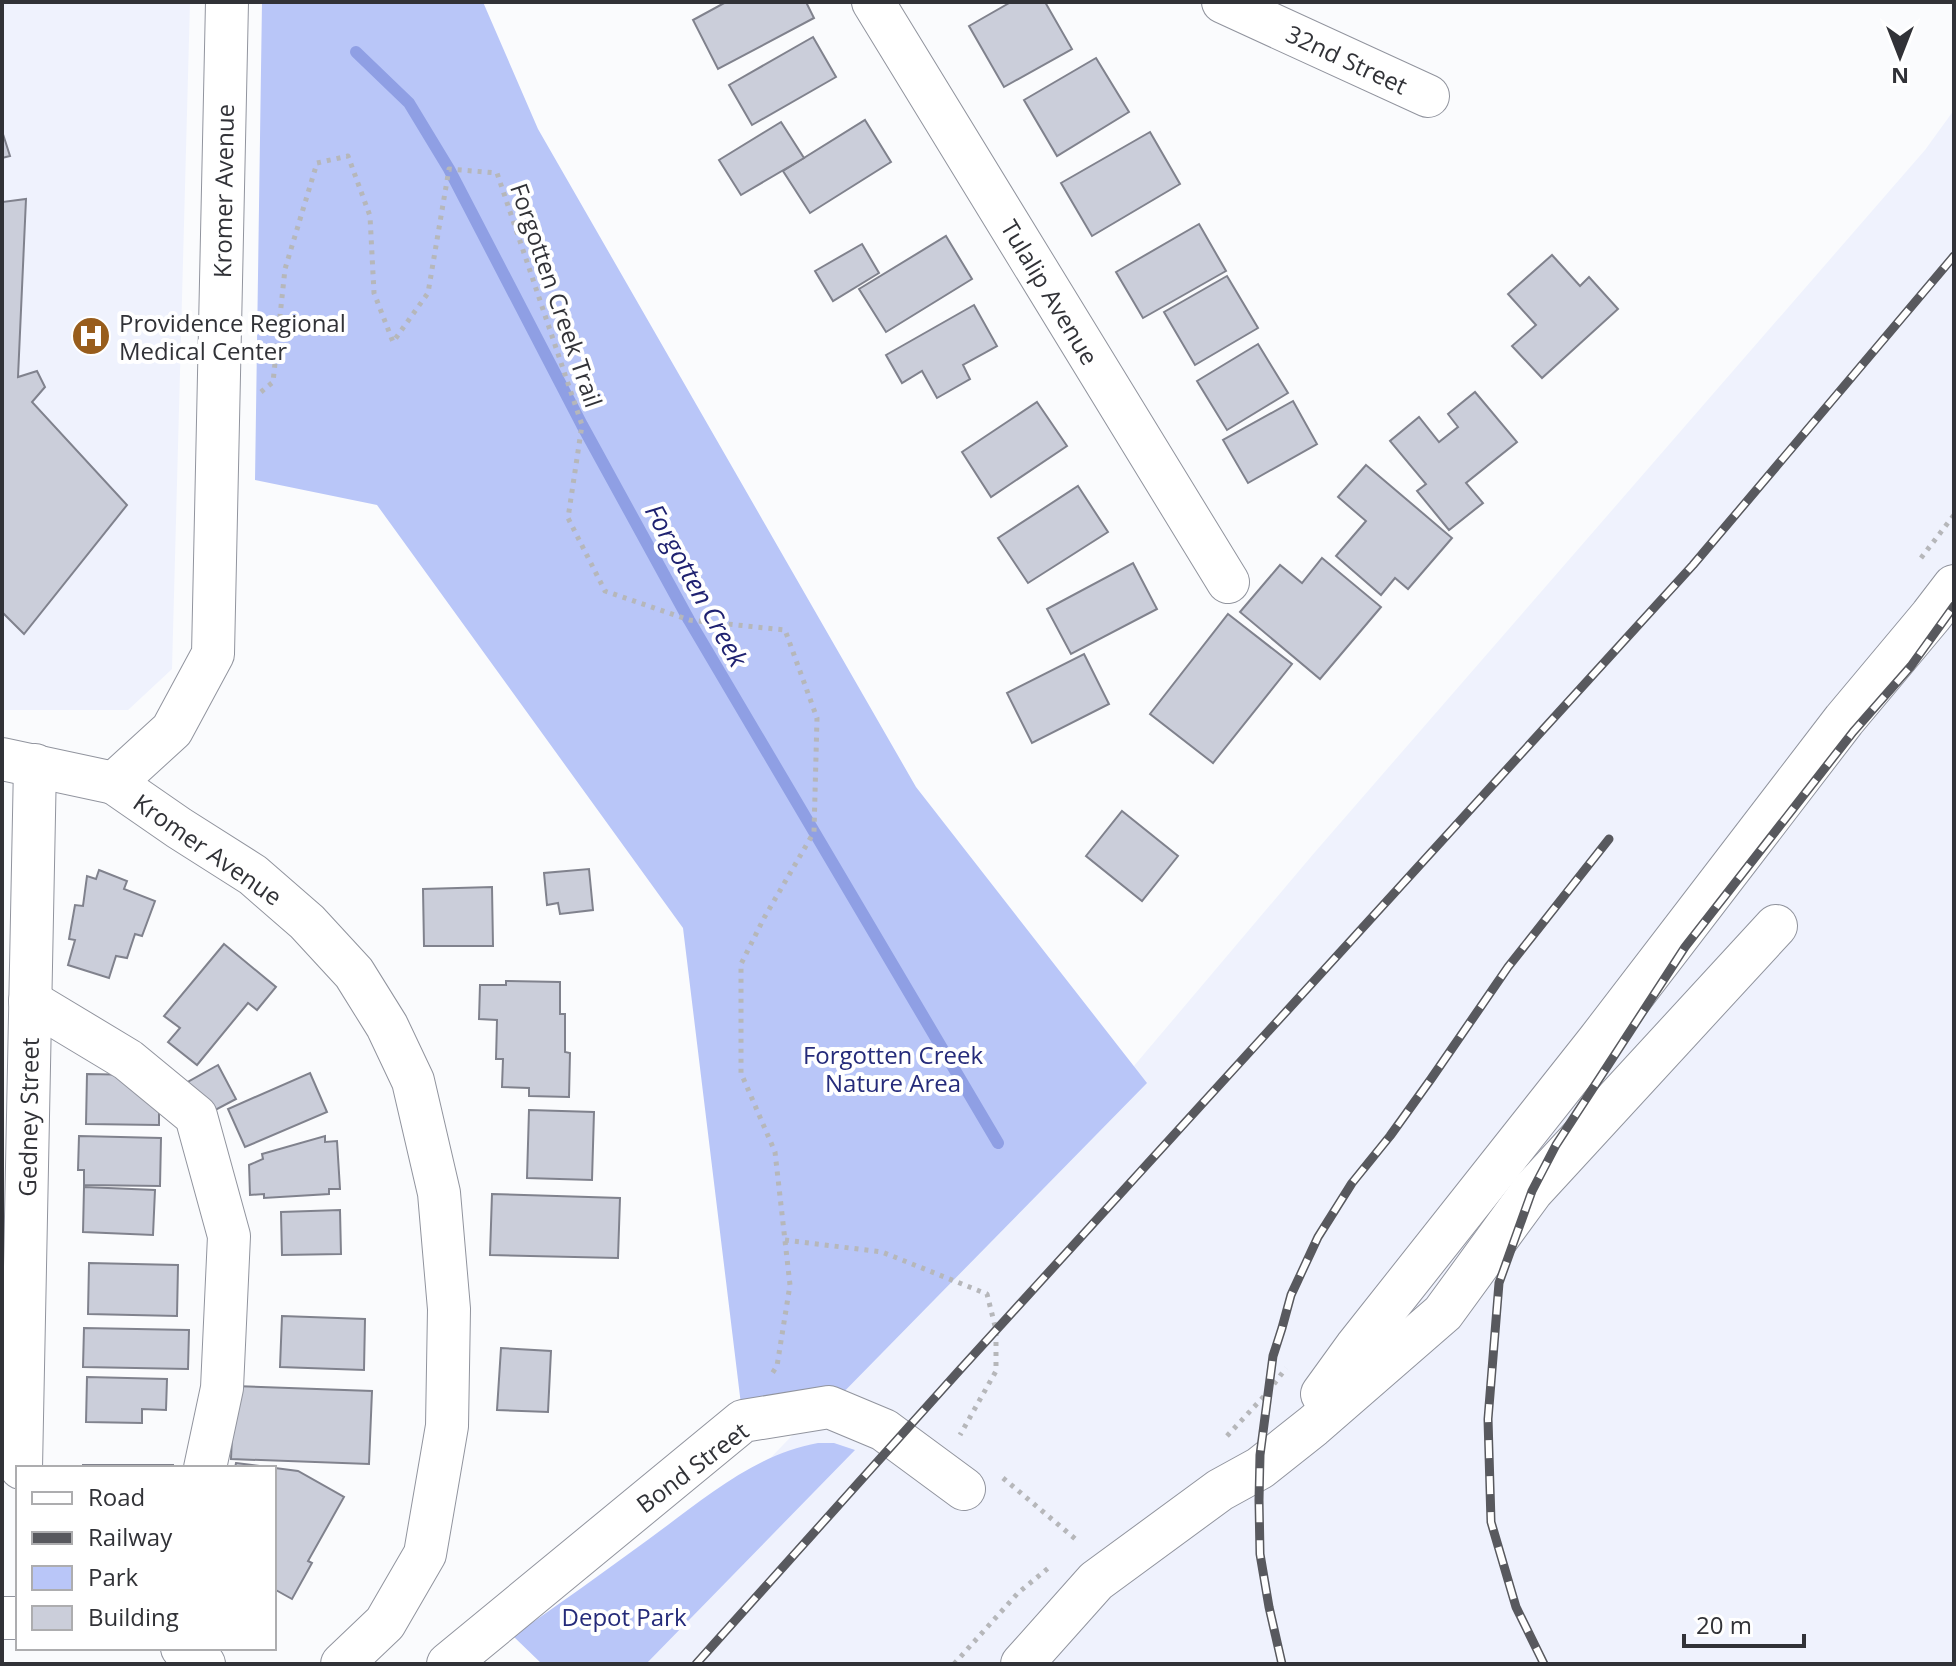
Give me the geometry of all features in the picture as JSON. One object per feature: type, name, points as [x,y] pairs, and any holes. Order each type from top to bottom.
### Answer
[{"type":"street","name":"Kromer Avenue","points":[[227,2],[213,654],[172,730],[114,783],[253,875],[307,922],[354,973],[387,1026],[413,1081],[463,1282],[449,1309],[447,1426],[425,1554],[385,1623],[342,1664]]},
{"type":"street","name":"Tulalip Avenue","points":[[873,2],[1228,582]]},
{"type":"street","name":"32nd Street","points":[[1223,2],[1428,96]]},
{"type":"street","points":[[1322,1394],[1844,720],[1954,586]]},
{"type":"street","points":[[18,762],[114,783]]},
{"type":"street","name":"Gedney Street","points":[[18,762],[30,1001],[21,1466]]},
{"type":"street","points":[[1022,1664],[1096,1581],[1220,1490],[1260,1468],[1443,1313],[1532,1191],[1776,926]]},
{"type":"street","points":[[30,1001],[128,1060],[196,1116],[229,1236],[222,1388],[205,1466]]},
{"type":"street","name":"Bond Street","points":[[448,1664],[743,1421],[829,1407],[884,1430],[980,1481]]},
{"type":"street","points":[[185,1650],[204,1664]]},
{"type":"path","name":"Forgotten Creek Trail","points":[[251,401],[273,382],[285,269],[317,163],[348,156],[370,216],[374,293],[393,342],[428,293],[449,169],[497,173],[582,425],[568,518],[605,591],[689,620],[785,630],[817,718],[814,832],[741,964],[741,1073],[775,1152],[790,1285],[777,1366],[743,1421]]},
{"type":"path","points":[[785,1240],[882,1252],[987,1294],[996,1330],[996,1371],[957,1440]]},
{"type":"path","points":[[1232,1432],[1292,1362]]},
{"type":"path","points":[[980,1481],[1079,1542]]},
{"type":"path","points":[[954,1664],[1018,1593],[1060,1558]]},
{"type":"shaded area","name":"Providence Regional Medical Center","points":[[2,2],[190,2],[172,669],[128,710],[2,710]]},
{"type":"shaded area","points":[[1954,110],[1954,1664],[544,1664],[643,1590],[1029,1190],[1315,852],[1925,150]]},
{"type":"green space","name":"Forgotten Creek Nature Area","points":[[262,2],[483,2],[538,129],[916,787],[1147,1083],[829,1407],[743,1421],[683,928],[377,505],[255,480]]},
{"type":"green space","name":"Depot Park","points":[[818,1443],[834,1443],[855,1450],[646,1664],[542,1664],[513,1636],[729,1481],[772,1457]]},
{"type":"building","points":[[726,2],[806,2],[814,18],[718,69],[693,20]]},
{"type":"building","points":[[1011,2],[1045,2],[1072,49],[1004,87],[969,26]]},
{"type":"building","points":[[813,37],[836,77],[752,125],[729,85]]},
{"type":"building","points":[[1096,58],[1129,112],[1057,156],[1024,100]]},
{"type":"building","points":[[865,120],[891,162],[810,213],[783,171]]},
{"type":"building","points":[[781,122],[804,158],[741,195],[719,160]]},
{"type":"building","points":[[2,131],[10,156],[2,158]]},
{"type":"building","points":[[1150,132],[1180,184],[1092,236],[1061,183]]},
{"type":"building","points":[[2,197],[3,202],[26,199],[18,377],[37,371],[45,387],[32,402],[127,505],[24,634],[2,612]]},
{"type":"building","points":[[1199,224],[1226,271],[1143,318],[1116,272]]},
{"type":"building","points":[[946,236],[972,279],[886,332],[859,289]]},
{"type":"building","points":[[862,244],[879,273],[833,301],[815,271]]},
{"type":"building","points":[[1552,255],[1580,286],[1589,277],[1618,309],[1542,378],[1512,346],[1536,325],[1508,294]]},
{"type":"building","points":[[1227,276],[1258,328],[1195,365],[1164,312]]},
{"type":"building","points":[[974,305],[997,346],[963,365],[970,379],[937,398],[922,371],[902,383],[886,355]]},
{"type":"building","points":[[1258,344],[1288,393],[1227,430],[1197,381]]},
{"type":"building","points":[[1475,392],[1517,442],[1466,483],[1483,503],[1449,530],[1417,491],[1426,484],[1390,441],[1419,417],[1439,442],[1458,427],[1448,414]]},
{"type":"building","points":[[1293,401],[1317,444],[1248,483],[1223,440]]},
{"type":"building","points":[[1037,402],[1067,446],[991,497],[962,452]]},
{"type":"building","points":[[1366,465],[1452,538],[1408,589],[1395,578],[1381,595],[1336,556],[1366,521],[1338,497]]},
{"type":"building","points":[[1078,486],[1108,532],[1028,583],[998,538]]},
{"type":"building","points":[[1322,558],[1381,607],[1320,679],[1240,612],[1280,565],[1302,583]]},
{"type":"building","points":[[1133,563],[1157,609],[1071,654],[1047,609]]},
{"type":"building","points":[[1228,614],[1292,664],[1213,763],[1150,714]]},
{"type":"building","points":[[1084,654],[1109,704],[1032,743],[1007,693]]},
{"type":"building","points":[[1122,811],[1178,856],[1142,901],[1086,856]]},
{"type":"building","points":[[589,869],[593,910],[560,914],[558,903],[547,905],[544,873]]},
{"type":"building","points":[[99,870],[127,881],[124,889],[155,901],[142,936],[135,934],[127,958],[116,956],[109,978],[68,965],[75,940],[69,939],[75,905],[83,906],[87,876],[96,879]]},
{"type":"building","points":[[492,887],[493,946],[424,946],[423,889]]},
{"type":"building","points":[[224,944],[276,987],[257,1010],[248,1003],[197,1065],[168,1042],[180,1028],[164,1016]]},
{"type":"building","points":[[506,981],[560,982],[560,1014],[565,1014],[565,1052],[570,1053],[569,1097],[529,1096],[529,1088],[502,1087],[503,1059],[496,1059],[497,1020],[479,1019],[480,985],[506,985]]},
{"type":"building","points":[[218,1065],[236,1099],[204,1116],[186,1083]]},
{"type":"building","points":[[310,1073],[327,1112],[245,1147],[228,1109]]},
{"type":"building","points":[[87,1074],[141,1075],[159,1091],[159,1125],[86,1124]]},
{"type":"building","points":[[529,1110],[594,1112],[592,1180],[527,1178]]},
{"type":"building","points":[[79,1136],[161,1138],[160,1186],[84,1185],[84,1170],[78,1170]]},
{"type":"building","points":[[325,1136],[325,1142],[337,1141],[340,1189],[329,1189],[329,1194],[264,1198],[264,1194],[250,1195],[249,1165],[263,1159],[262,1154]]},
{"type":"building","points":[[84,1187],[155,1190],[153,1235],[83,1232]]},
{"type":"building","points":[[492,1194],[620,1198],[618,1258],[490,1255]]},
{"type":"building","points":[[340,1210],[341,1254],[282,1255],[281,1212]]},
{"type":"building","points":[[89,1263],[178,1265],[177,1316],[88,1314]]},
{"type":"building","points":[[282,1316],[365,1319],[364,1370],[280,1367]]},
{"type":"building","points":[[84,1328],[189,1330],[188,1369],[83,1367]]},
{"type":"building","points":[[501,1348],[551,1351],[548,1412],[497,1410]]},
{"type":"building","points":[[87,1377],[167,1379],[166,1410],[142,1409],[142,1423],[86,1422]]},
{"type":"building","points":[[234,1386],[372,1391],[369,1464],[231,1459]]},
{"type":"building","points":[[83,1465],[173,1465],[173,1466]]},
{"type":"building","points":[[276,1468],[298,1471],[344,1497],[308,1561],[312,1563],[292,1599],[276,1590]]},
{"type":"waterway","name":"Forgotten Creek","points":[[356,52],[409,103],[449,169],[582,425],[689,620],[998,1143]]},
{"type":"railway","points":[[696,1664],[1693,565],[1954,256]]},
{"type":"railway","points":[[1544,1664],[1516,1607],[1491,1522],[1488,1419],[1499,1283],[1532,1191],[1556,1145],[1685,947],[1853,732],[1911,666],[1954,606]]},
{"type":"railway","points":[[1282,1664],[1260,1554],[1260,1455],[1273,1356],[1291,1295],[1318,1237],[1352,1183],[1390,1136],[1508,967],[1609,839]]},
{"type":"place","name":"Providence Regional Medical Center","points":[[91,336]]}]
